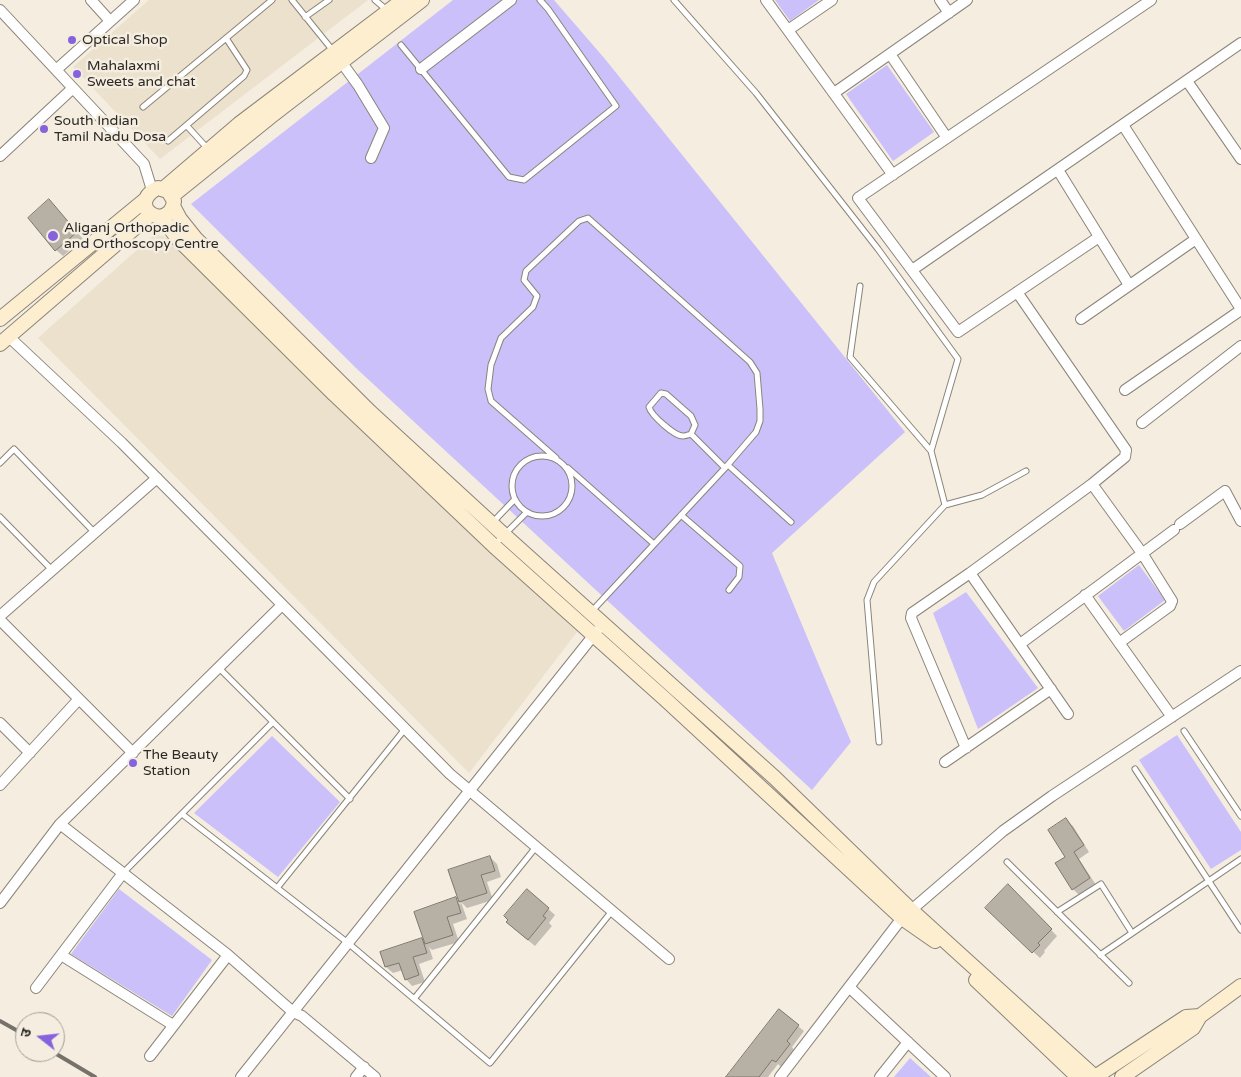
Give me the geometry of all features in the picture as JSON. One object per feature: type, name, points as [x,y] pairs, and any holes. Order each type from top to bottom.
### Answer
[{"type":"main road","points":[[392,16],[403,0]]},
{"type":"main road","points":[[2,327],[161,196],[267,112],[392,16],[422,0]]},
{"type":"main road","points":[[267,112],[209,150],[147,210],[155,215],[334,394],[486,529],[504,535],[775,778],[907,914],[1078,1077]]},
{"type":"main road","points":[[2,327],[155,215],[166,215],[161,196]]},
{"type":"main road","points":[[161,196],[196,240],[486,529],[494,546],[678,712],[1095,1077],[1186,1017],[1200,1016]]},
{"type":"main road","points":[[1122,1077],[1193,1028],[1200,1016],[1241,986]]},
{"type":"street","points":[[91,0],[110,21]]},
{"type":"street","points":[[56,70],[134,0]]},
{"type":"street","points":[[421,69],[511,0]]},
{"type":"street","points":[[766,0],[892,175]]},
{"type":"street","points":[[788,30],[832,0]]},
{"type":"street","points":[[940,0],[949,13]]},
{"type":"street","points":[[834,93],[967,0]]},
{"type":"street","points":[[1099,237],[958,332],[858,198],[1151,0]]},
{"type":"street","points":[[2,16],[56,70],[144,164],[161,196]]},
{"type":"street","points":[[912,270],[1241,43]]},
{"type":"street","points":[[890,54],[947,138]]},
{"type":"street","points":[[338,58],[364,93],[384,128],[371,158]]},
{"type":"street","points":[[1187,80],[1241,160]]},
{"type":"street","points":[[0,156],[73,88]]},
{"type":"street","points":[[1124,125],[1241,310],[1125,390]]},
{"type":"street","points":[[1058,170],[1129,286]]},
{"type":"street","points":[[1081,319],[1196,239]]},
{"type":"street","points":[[966,748],[911,616],[914,611],[970,573],[1126,457],[1126,450],[1017,292]]},
{"type":"street","points":[[2,327],[122,443],[450,774],[669,959]]},
{"type":"street","points":[[1142,423],[1241,346]]},
{"type":"street","points":[[132,753],[0,618],[157,478]]},
{"type":"street","points":[[1092,484],[1142,553],[1171,598],[1171,604],[1119,643]]},
{"type":"street","points":[[1020,644],[1225,491],[1241,521]]},
{"type":"street","points":[[970,573],[1068,714]]},
{"type":"street","points":[[1085,595],[1172,717]]},
{"type":"street","points":[[0,904],[60,824],[282,605]]},
{"type":"street","points":[[241,1077],[593,635],[603,625]]},
{"type":"street","points":[[780,1077],[907,914],[1003,832],[1052,796],[1241,671]]},
{"type":"street","points":[[945,762],[1051,689]]},
{"type":"street","points":[[0,785],[79,699]]},
{"type":"street","points":[[0,724],[30,753]]},
{"type":"street","points":[[60,824],[228,955],[293,1012],[302,1016],[375,1077]]},
{"type":"street","points":[[36,988],[123,873]]},
{"type":"street","points":[[61,955],[173,1025]]},
{"type":"street","points":[[150,1056],[228,955]]},
{"type":"street","points":[[849,987],[945,1077]]},
{"type":"street","points":[[880,1077],[908,1042]]},
{"type":"street","points":[[356,1077],[364,1067]]},
{"type":"lane","points":[[143,107],[272,0]]},
{"type":"lane","points":[[292,0],[338,58]]},
{"type":"lane","points":[[305,17],[329,0]]},
{"type":"lane","points":[[375,0],[392,16]]},
{"type":"lane","points":[[401,45],[509,178],[524,180],[616,106],[540,0]]},
{"type":"lane","points":[[674,0],[756,93],[878,249],[958,359],[931,451]]},
{"type":"lane","points":[[168,141],[244,76],[247,70],[226,38]]},
{"type":"lane","points":[[187,126],[209,150]]},
{"type":"lane","points":[[580,624],[591,613],[726,466],[756,432],[760,421],[756,373],[750,362],[588,218],[579,221],[526,271],[524,280],[536,296],[533,307],[501,338],[491,365],[488,389],[491,401],[654,544]]},
{"type":"lane","points":[[860,286],[850,357],[931,451],[945,505]]},
{"type":"lane","points":[[661,393],[666,394],[691,416],[695,425],[691,434],[682,436],[675,434],[650,412],[649,407],[661,393]]},
{"type":"lane","points":[[691,434],[791,522]]},
{"type":"lane","points":[[0,463],[14,449],[95,533]]},
{"type":"lane","points":[[556,458],[546,455],[535,456],[525,460],[513,476],[511,485],[515,499],[517,504],[527,512],[533,515],[552,515],[561,510],[567,503],[572,494],[573,483],[570,473],[564,464]]},
{"type":"lane","points":[[879,742],[866,600],[874,582],[945,505],[982,495],[1026,471]]},
{"type":"lane","points":[[486,529],[515,499]]},
{"type":"lane","points":[[494,546],[527,512]]},
{"type":"lane","points":[[681,515],[740,566],[740,577],[729,590]]},
{"type":"lane","points":[[0,516],[52,570]]},
{"type":"lane","points":[[219,668],[350,799]]},
{"type":"lane","points":[[123,873],[273,722]]},
{"type":"lane","points":[[277,888],[405,729]]},
{"type":"lane","points":[[1184,731],[1241,816]]},
{"type":"lane","points":[[1135,769],[1241,930]]},
{"type":"lane","points":[[182,814],[348,943],[490,1063],[612,911]]},
{"type":"lane","points":[[414,999],[536,847]]},
{"type":"lane","points":[[1100,955],[1241,859]]},
{"type":"lane","points":[[1007,862],[1129,984]]},
{"type":"lane","points":[[1057,912],[1101,884],[1132,933]]},
{"type":"shaded area","points":[[149,0],[368,0],[160,159],[73,67]]},
{"type":"shaded area","points":[[453,0],[554,0],[605,59],[905,432],[772,553],[851,742],[812,790],[357,369],[191,204]]},
{"type":"shaded area","points":[[775,0],[819,0],[790,21]]},
{"type":"shaded area","points":[[887,65],[934,132],[893,161],[846,94]]},
{"type":"shaded area","points":[[155,234],[166,237],[577,632],[469,773],[38,338]]},
{"type":"shaded area","points":[[1139,565],[1165,600],[1124,631],[1098,596]]},
{"type":"shaded area","points":[[966,592],[1038,688],[978,729],[933,613]]},
{"type":"shaded area","points":[[1177,735],[1241,832],[1241,850],[1211,869],[1139,760]]},
{"type":"shaded area","points":[[272,736],[340,802],[278,877],[194,813]]},
{"type":"shaded area","points":[[119,889],[212,960],[172,1016],[71,954]]},
{"type":"shaded area","points":[[910,1058],[931,1077],[894,1077]]},
{"type":"building","points":[[49,199],[77,232],[55,251],[28,218]]},
{"type":"building","points":[[1066,818],[1084,845],[1074,852],[1090,878],[1072,890],[1055,863],[1065,857],[1048,830]]},
{"type":"building","points":[[490,856],[495,871],[481,875],[487,893],[459,902],[448,870]]},
{"type":"building","points":[[1008,884],[1052,929],[1038,943],[1040,945],[1032,953],[985,908]]},
{"type":"building","points":[[527,889],[549,908],[543,916],[546,918],[528,940],[506,922],[508,920],[504,916]]},
{"type":"building","points":[[456,897],[461,913],[447,917],[453,935],[425,944],[414,912]]},
{"type":"building","points":[[422,938],[427,953],[413,957],[419,975],[405,980],[399,963],[385,967],[380,952]]},
{"type":"building","points":[[779,1009],[799,1025],[787,1041],[790,1044],[776,1062],[772,1060],[759,1077],[726,1077]]},
{"type":"railway","points":[[0,1021],[15,1029]]},
{"type":"railway","points":[[65,1059],[95,1077]]},
{"type":"place","name":"Optical Shop","points":[[72,40]]},
{"type":"place","name":"Mahalaxmi Sweets and chat","points":[[77,74]]},
{"type":"place","name":"South Indian Tamil Nadu Dosa","points":[[44,129]]},
{"type":"place","name":"Aliganj Orthopadic and Orthoscopy Centre","points":[[53,236]]},
{"type":"place","name":"The Beauty Station","points":[[133,763]]}]
